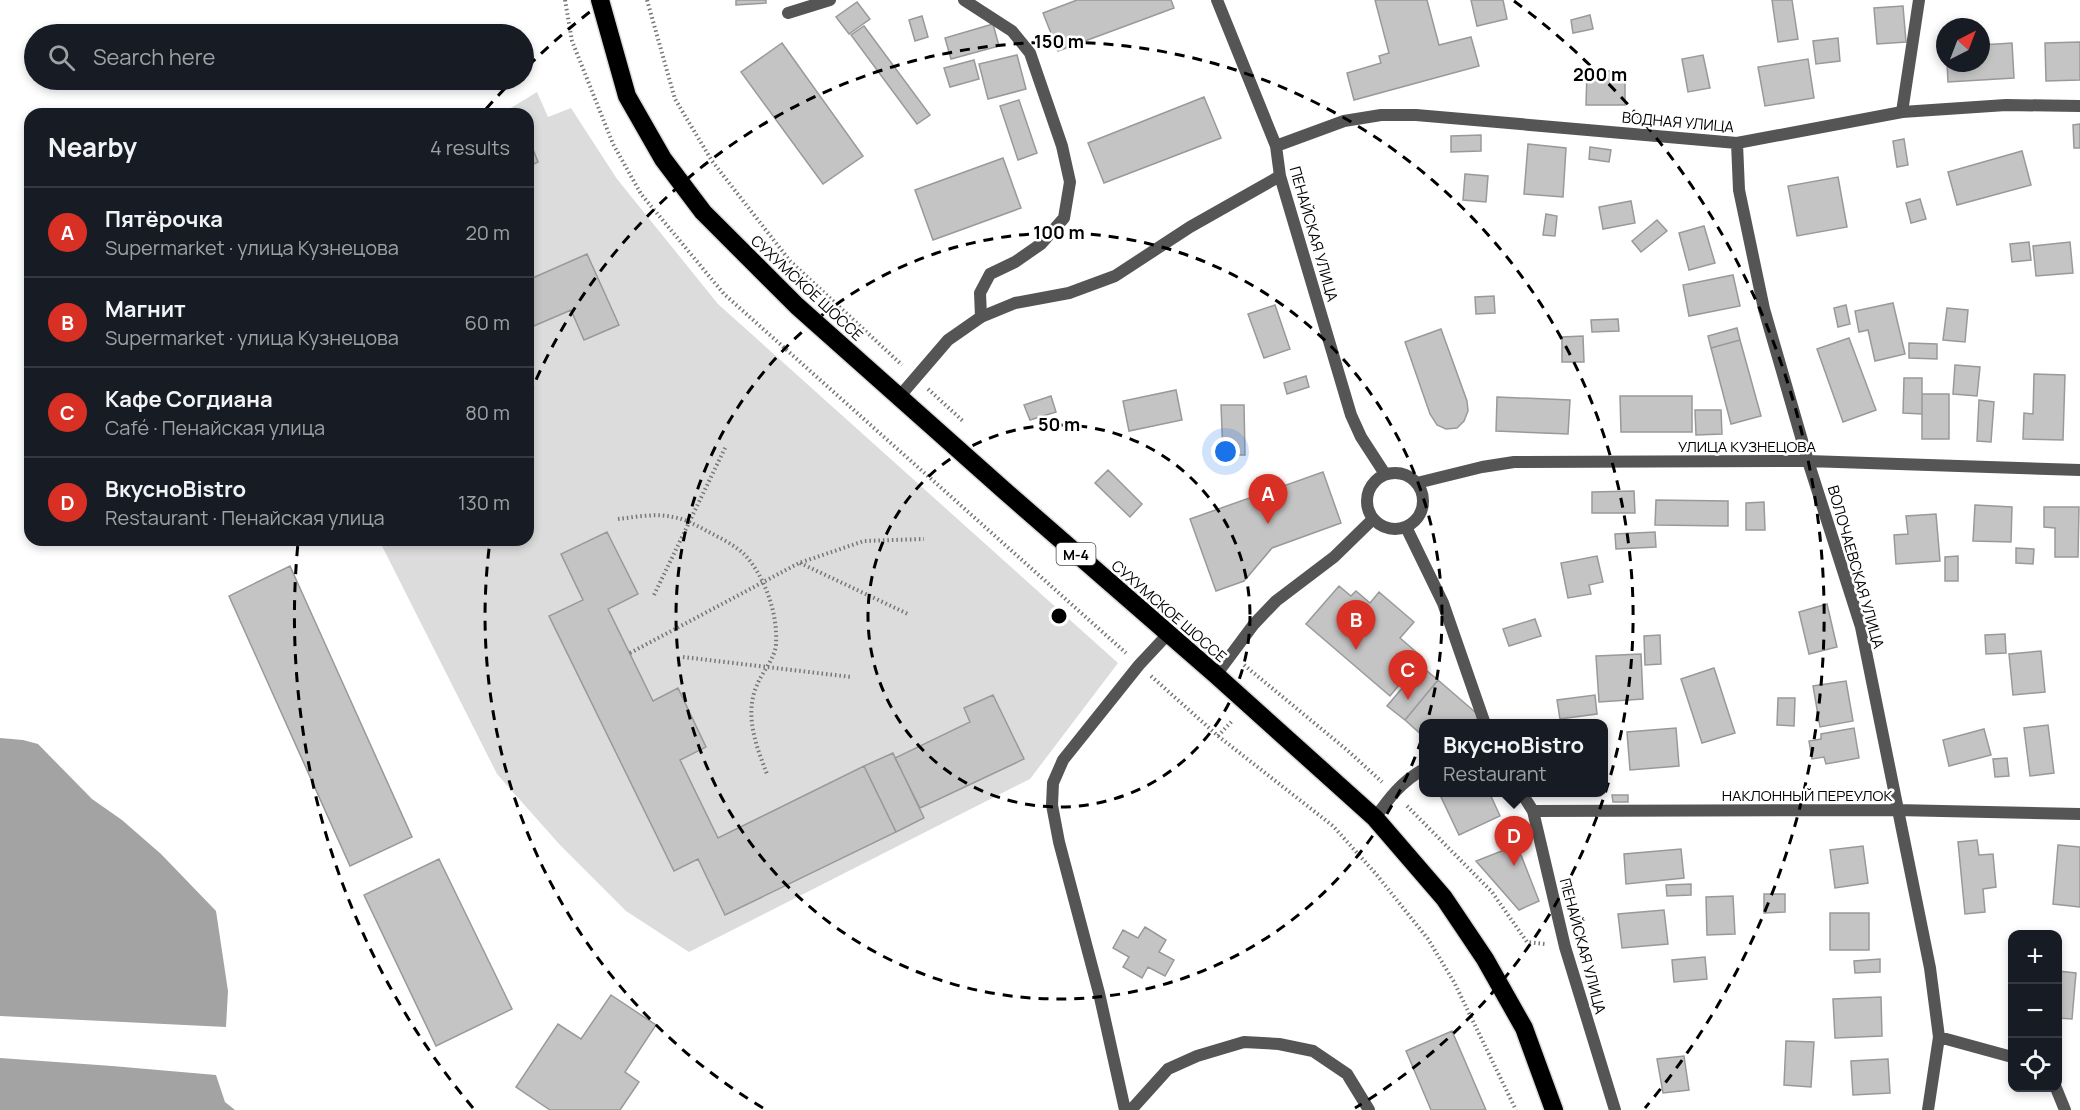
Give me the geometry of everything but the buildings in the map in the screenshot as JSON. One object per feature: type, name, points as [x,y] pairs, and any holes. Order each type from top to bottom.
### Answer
[{"type":"highway","name":"СУХУМСКОЕ ШОССЕ","points":[[600,0],[627,96],[663,159],[703,212],[797,306],[1375,818],[1444,898],[1485,959],[1524,1028],[1554,1110]]},
{"type":"street","points":[[788,14],[830,0]]},
{"type":"street","points":[[964,0],[1012,31],[1030,52],[1062,146],[1070,182],[1064,218],[1041,244],[1015,262],[990,274],[980,293],[981,316]]},
{"type":"street","name":"ПЕНАЙСКАЯ УЛИЦА","points":[[1217,0],[1276,146],[1280,176],[1351,415],[1361,437],[1385,474]]},
{"type":"street","points":[[1902,112],[1919,0]]},
{"type":"street","name":"ВОДНАЯ УЛИЦА","points":[[1276,146],[1344,121],[1381,115],[1416,115],[1737,143],[1902,112],[2006,105],[2080,106]]},
{"type":"street","name":"ВОЛОЧАЕВСКАЯ УЛИЦА","points":[[1737,143],[1739,190],[1764,309],[1808,461],[1861,627],[1896,810],[1930,968],[1939,1037],[1928,1110]]},
{"type":"street","points":[[899,397],[948,340],[981,316],[1015,303],[1069,293],[1115,276],[1190,228],[1280,176]]},
{"type":"street","name":"УЛИЦА КУЗНЕЦОВА","points":[[1417,483],[1482,466],[1514,462],[1808,461],[2080,470]]},
{"type":"street","points":[[1396,472],[1408,475],[1417,483],[1423,495],[1423,508],[1417,519],[1406,527],[1394,530],[1382,526],[1373,519],[1367,507],[1368,494],[1374,482],[1385,474],[1396,472]]},
{"type":"street","points":[[1216,675],[1254,624],[1276,601],[1334,557],[1373,519]]},
{"type":"street","points":[[1406,527],[1443,603],[1484,719]]},
{"type":"street","points":[[1125,1110],[1099,993],[1059,842],[1052,805],[1053,783],[1063,760],[1139,665],[1168,634]]},
{"type":"street","points":[[1375,818],[1393,792],[1408,778],[1419,772]]},
{"type":"street","name":"ПЕНАЙСКАЯ УЛИЦА","points":[[1524,797],[1533,811],[1565,947],[1615,1110]]},
{"type":"street","name":"НАКЛОННЫЙ ПЕРЕУЛОК","points":[[1533,811],[1896,810],[2080,814]]},
{"type":"street","points":[[1939,1037],[2008,1056]]},
{"type":"street","points":[[1131,1110],[1168,1069],[1197,1056],[1244,1042],[1279,1044],[1313,1051],[1347,1074],[1369,1110]]},
{"type":"street","points":[[2058,1092],[2065,1110]]},
{"type":"path","points":[[565,0],[572,41],[613,144],[641,194],[724,294],[1218,736],[1333,826],[1376,874],[1428,939],[1454,982],[1516,1110]]},
{"type":"path","points":[[647,0],[675,99],[712,161],[790,261],[968,426]]},
{"type":"path","points":[[654,595],[726,446]]},
{"type":"path","points":[[618,519],[651,515],[674,517],[689,522],[725,540],[744,554],[755,568],[772,604],[777,628],[776,647],[756,686],[752,708],[754,738],[767,774]]},
{"type":"path","points":[[630,653],[800,563],[864,541],[924,539]]},
{"type":"path","points":[[800,563],[908,614]]},
{"type":"path","points":[[1231,655],[1347,750],[1393,792],[1492,892],[1527,942],[1565,947]]},
{"type":"path","points":[[683,657],[851,677]]},
{"type":"shaded area","points":[[537,92],[548,117],[571,108],[617,179],[718,304],[1118,663],[1030,779],[689,952],[626,911],[560,845],[497,774],[382,546],[534,546],[534,108],[511,108]]},
{"type":"shaded area","points":[[0,738],[38,744],[92,799],[122,820],[161,854],[216,911],[228,991],[226,1027],[0,1016]]},
{"type":"shaded area","points":[[0,1058],[216,1075],[225,1102],[235,1110],[0,1110]]},
{"type":"place","name":"Пятёрочка","points":[[1268,524]]},
{"type":"place","name":"Магнит","points":[[1356,650]]},
{"type":"place","name":"Кафе Согдиана","points":[[1408,700]]},
{"type":"place","name":"ВкусноBistro","points":[[1514,866]]}]
